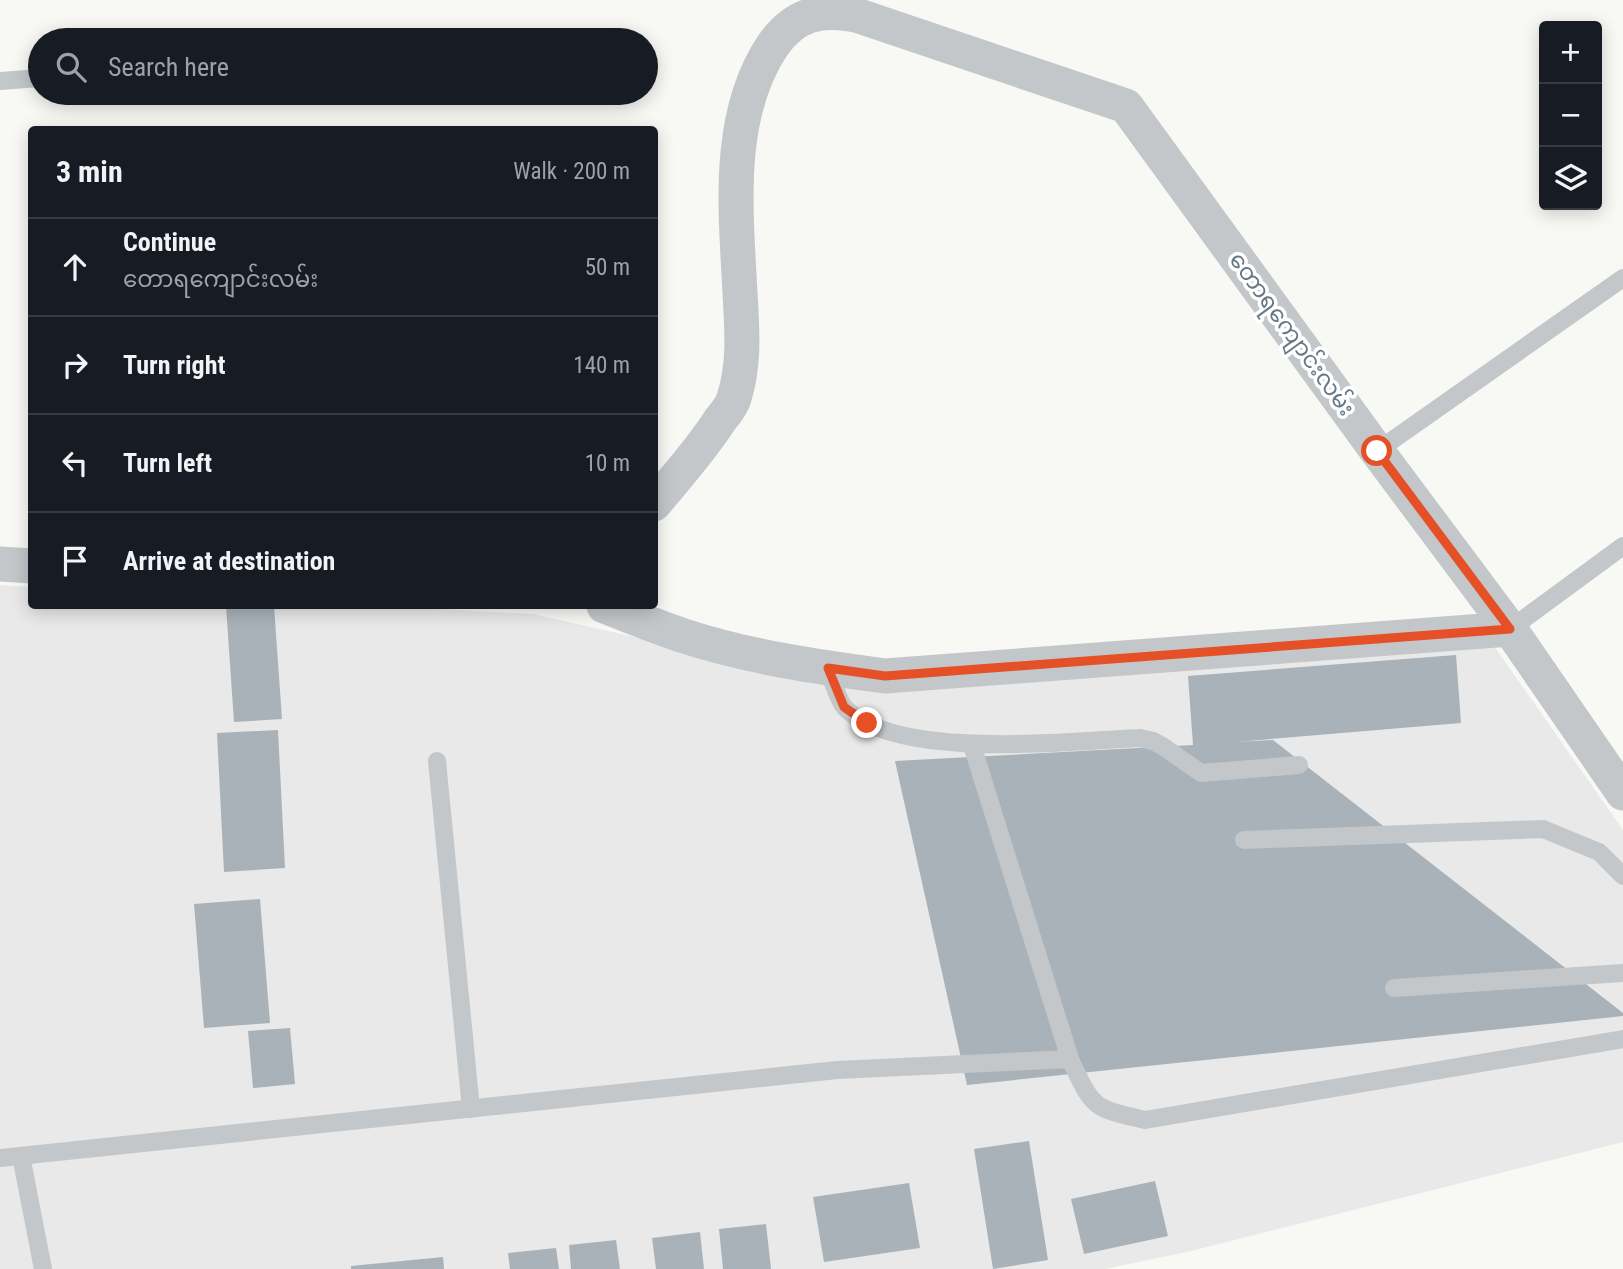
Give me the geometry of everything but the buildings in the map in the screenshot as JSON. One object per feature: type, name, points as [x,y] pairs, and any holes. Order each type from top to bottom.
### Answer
[{"type":"street","name":"တောရကျောင်းလမ်း","points":[[658,498],[710,436],[734,400],[743,352],[738,263],[739,140],[749,98],[765,58],[781,35],[800,20],[818,12],[839,11],[856,15],[1126,106],[1510,629],[1612,754],[1623,793]]},
{"type":"street","points":[[0,564],[28,566]]},
{"type":"street","points":[[612,609],[685,636],[756,655],[885,676],[1510,629]]},
{"type":"lane","points":[[0,81],[28,79]]},
{"type":"lane","points":[[1377,451],[1623,278]]},
{"type":"lane","points":[[1510,629],[1623,545]]},
{"type":"lane","points":[[828,668],[844,707],[867,723],[899,736],[972,745],[1140,738],[1164,747],[1200,773],[1299,765]]},
{"type":"lane","points":[[972,745],[1070,1059],[1087,1095],[1104,1111],[1145,1120],[1623,1039]]},
{"type":"lane","points":[[437,761],[471,1109]]},
{"type":"lane","points":[[1244,840],[1543,829],[1599,852],[1623,876]]},
{"type":"lane","points":[[1394,988],[1623,974]]},
{"type":"lane","points":[[0,1158],[836,1070],[1070,1059]]},
{"type":"lane","points":[[21,1156],[43,1269]]},
{"type":"shaded area","points":[[0,585],[28,587],[28,609],[436,609],[533,614],[864,689],[1487,636],[1623,830],[1623,1142],[1191,1251],[1105,1269],[0,1269]]},
{"type":"route","points":[[867,723],[844,707],[828,668],[885,676],[1510,629],[1377,451]]}]
